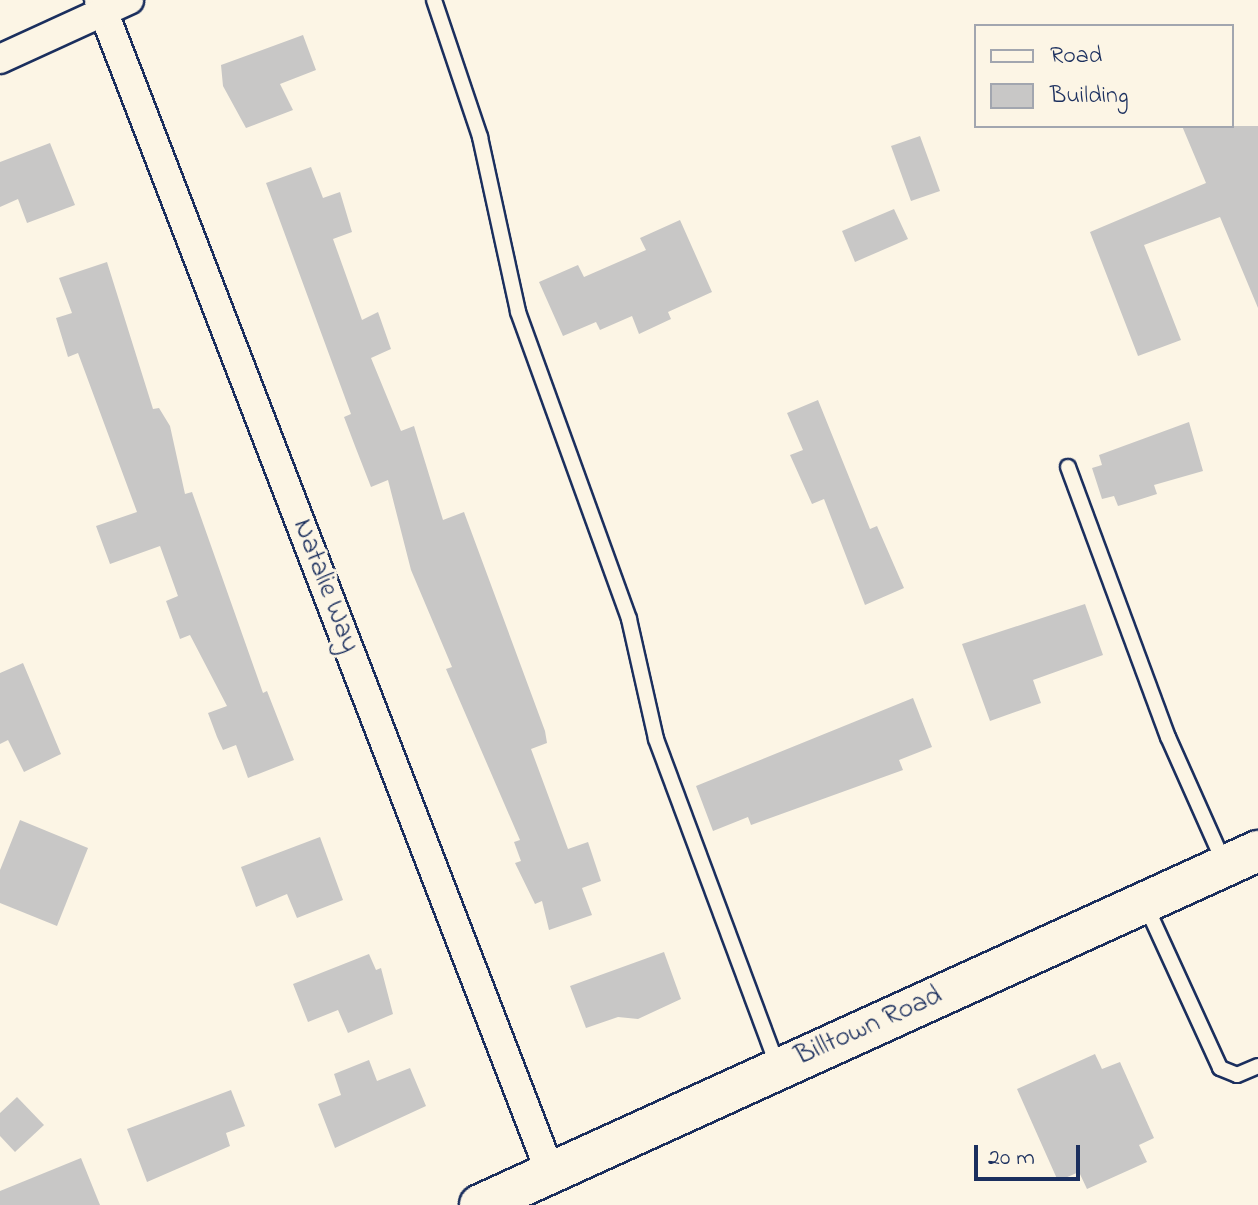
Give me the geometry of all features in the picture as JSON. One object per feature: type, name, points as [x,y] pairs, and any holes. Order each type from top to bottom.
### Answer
[{"type":"main road","name":"Billtown Road","points":[[480,1205],[1242,858]]},
{"type":"street","points":[[0,59],[100,6],[129,0]]},
{"type":"street","name":"Natalie Way","points":[[100,6],[550,1172]]},
{"type":"lane","points":[[434,0],[480,137],[518,312],[629,619],[656,739],[779,1068]]},
{"type":"lane","points":[[1068,467],[1168,737],[1242,858]]},
{"type":"lane","points":[[1144,902],[1220,1068],[1237,1075],[1258,1066]]},
{"type":"building","points":[[303,35],[316,70],[280,84],[293,110],[246,128],[223,86],[221,65]]},
{"type":"building","points":[[1258,126],[1258,308],[1220,217],[1144,245],[1181,340],[1138,356],[1090,232],[1206,183],[1183,128]]},
{"type":"building","points":[[920,136],[940,191],[911,201],[891,146]]},
{"type":"building","points":[[50,143],[75,205],[27,223],[18,199],[0,207],[0,162]]},
{"type":"building","points":[[311,167],[323,198],[340,192],[352,232],[333,239],[362,320],[378,312],[391,349],[371,358],[401,431],[414,426],[443,520],[464,512],[545,731],[547,743],[531,749],[568,849],[588,842],[601,881],[582,888],[592,915],[549,930],[542,901],[535,904],[515,863],[521,861],[514,842],[520,840],[446,669],[452,667],[411,570],[388,480],[371,487],[344,417],[351,414],[266,183]]},
{"type":"building","points":[[894,209],[908,239],[855,262],[842,231]]},
{"type":"building","points":[[680,220],[712,292],[668,312],[671,319],[639,334],[632,316],[600,330],[596,322],[563,336],[539,282],[578,265],[584,277],[646,250],[640,238]]},
{"type":"building","points":[[107,262],[153,409],[159,408],[170,426],[185,494],[192,492],[263,693],[267,691],[294,760],[248,778],[236,745],[223,750],[217,737],[208,713],[227,706],[190,635],[180,639],[166,601],[178,596],[160,546],[110,564],[96,526],[137,512],[78,353],[68,357],[56,318],[72,313],[59,278]]},
{"type":"building","points":[[818,400],[870,529],[877,526],[904,588],[865,605],[824,499],[812,504],[790,455],[803,450],[787,413]]},
{"type":"building","points":[[1189,422],[1203,471],[1154,485],[1157,494],[1118,506],[1114,496],[1102,499],[1092,468],[1102,465],[1099,455]]},
{"type":"building","points":[[1085,604],[1103,655],[1033,680],[1041,703],[990,721],[962,644]]},
{"type":"building","points":[[23,663],[61,754],[24,772],[8,740],[0,744],[0,673]]},
{"type":"building","points":[[913,698],[932,747],[899,760],[903,770],[751,825],[748,817],[713,831],[696,786]]},
{"type":"building","points":[[20,820],[88,848],[57,926],[0,903],[0,870]]},
{"type":"building","points":[[320,837],[343,900],[297,918],[287,894],[256,907],[241,867]]},
{"type":"building","points":[[664,952],[681,999],[638,1019],[618,1017],[586,1028],[570,986]]},
{"type":"building","points":[[369,954],[376,970],[381,968],[393,1014],[348,1033],[338,1010],[308,1022],[293,984]]},
{"type":"building","points":[[1095,1054],[1102,1069],[1120,1062],[1154,1138],[1139,1145],[1147,1162],[1087,1189],[1079,1172],[1058,1181],[1017,1089]]},
{"type":"building","points":[[369,1060],[377,1081],[410,1068],[426,1106],[335,1148],[318,1104],[341,1095],[334,1074]]},
{"type":"building","points":[[231,1090],[245,1126],[226,1133],[230,1146],[147,1182],[127,1129]]},
{"type":"building","points":[[17,1097],[44,1125],[15,1152],[0,1136],[0,1113]]},
{"type":"building","points":[[81,1158],[100,1205],[0,1205],[0,1191]]}]
